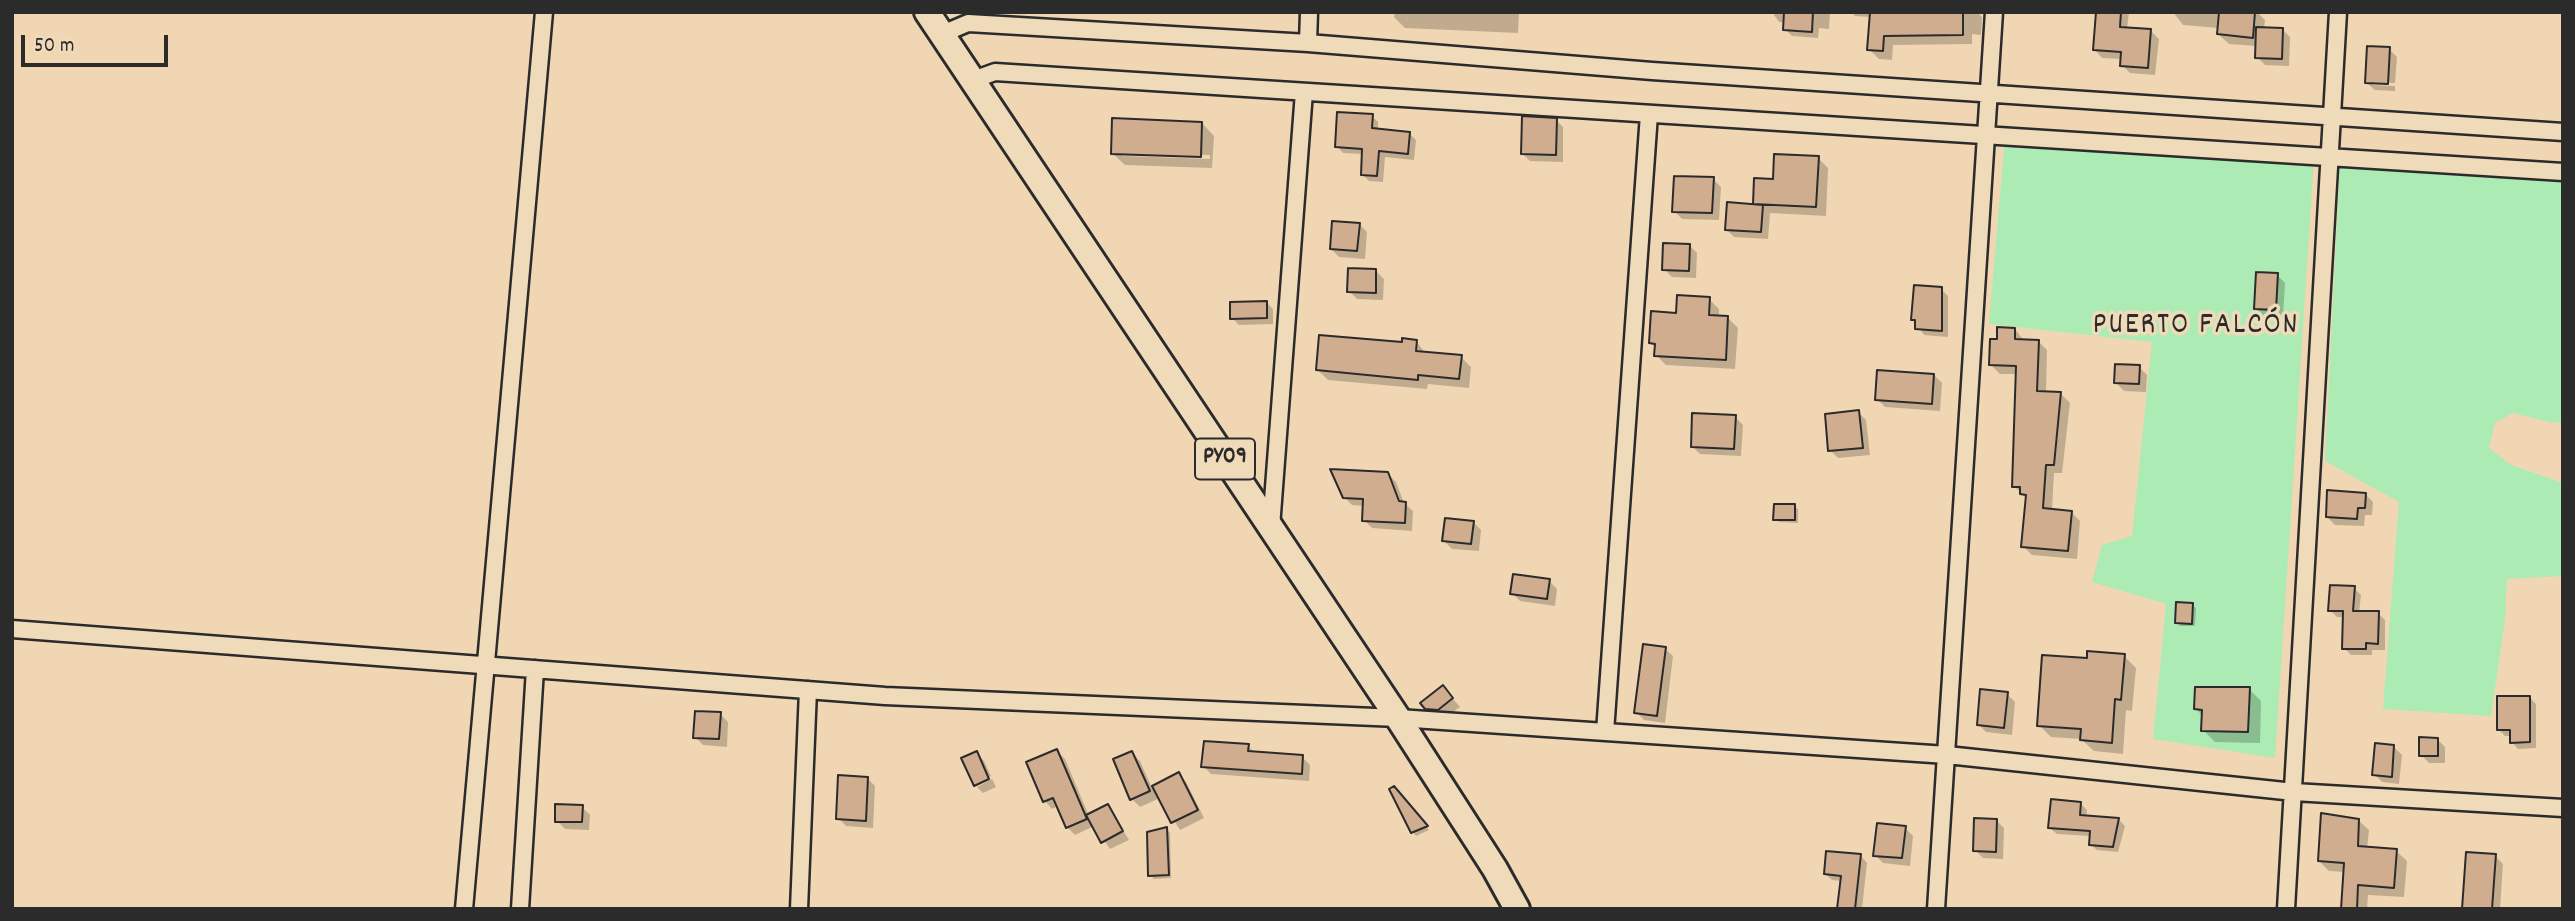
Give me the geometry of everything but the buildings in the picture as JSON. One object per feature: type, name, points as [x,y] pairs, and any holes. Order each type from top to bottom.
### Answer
[{"type":"highway","name":"PY09","points":[[928,12],[1398,718],[1495,869],[1517,909]]},
{"type":"street","points":[[464,909],[544,12]]},
{"type":"street","points":[[1308,43],[1310,12]]},
{"type":"street","points":[[1936,909],[1994,12]]},
{"type":"street","points":[[2286,909],[2338,12]]},
{"type":"street","points":[[942,34],[968,18],[1652,71],[2563,132]]},
{"type":"street","points":[[973,80],[995,72],[2563,173]]},
{"type":"street","points":[[1270,527],[1304,92]]},
{"type":"street","points":[[1605,732],[1649,114]]},
{"type":"street","points":[[12,629],[808,690],[1398,718],[1947,755],[2294,792],[2563,808]]},
{"type":"street","points":[[520,909],[535,669]]},
{"type":"street","points":[[799,909],[808,690]]},
{"type":"green space","points":[[2005,137],[2314,158],[2275,758],[2153,739],[2166,604],[2092,582],[2102,545],[2132,536],[2152,342],[1989,324]]},
{"type":"green space","points":[[2340,161],[2563,175],[2563,422],[2553,423],[2513,413],[2495,423],[2489,448],[2511,465],[2563,483],[2563,576],[2507,579],[2505,619],[2491,716],[2383,709],[2399,502],[2325,461]]},
{"type":"district","name":"PUERTO FALCÓN","points":[[2196,328]]}]
